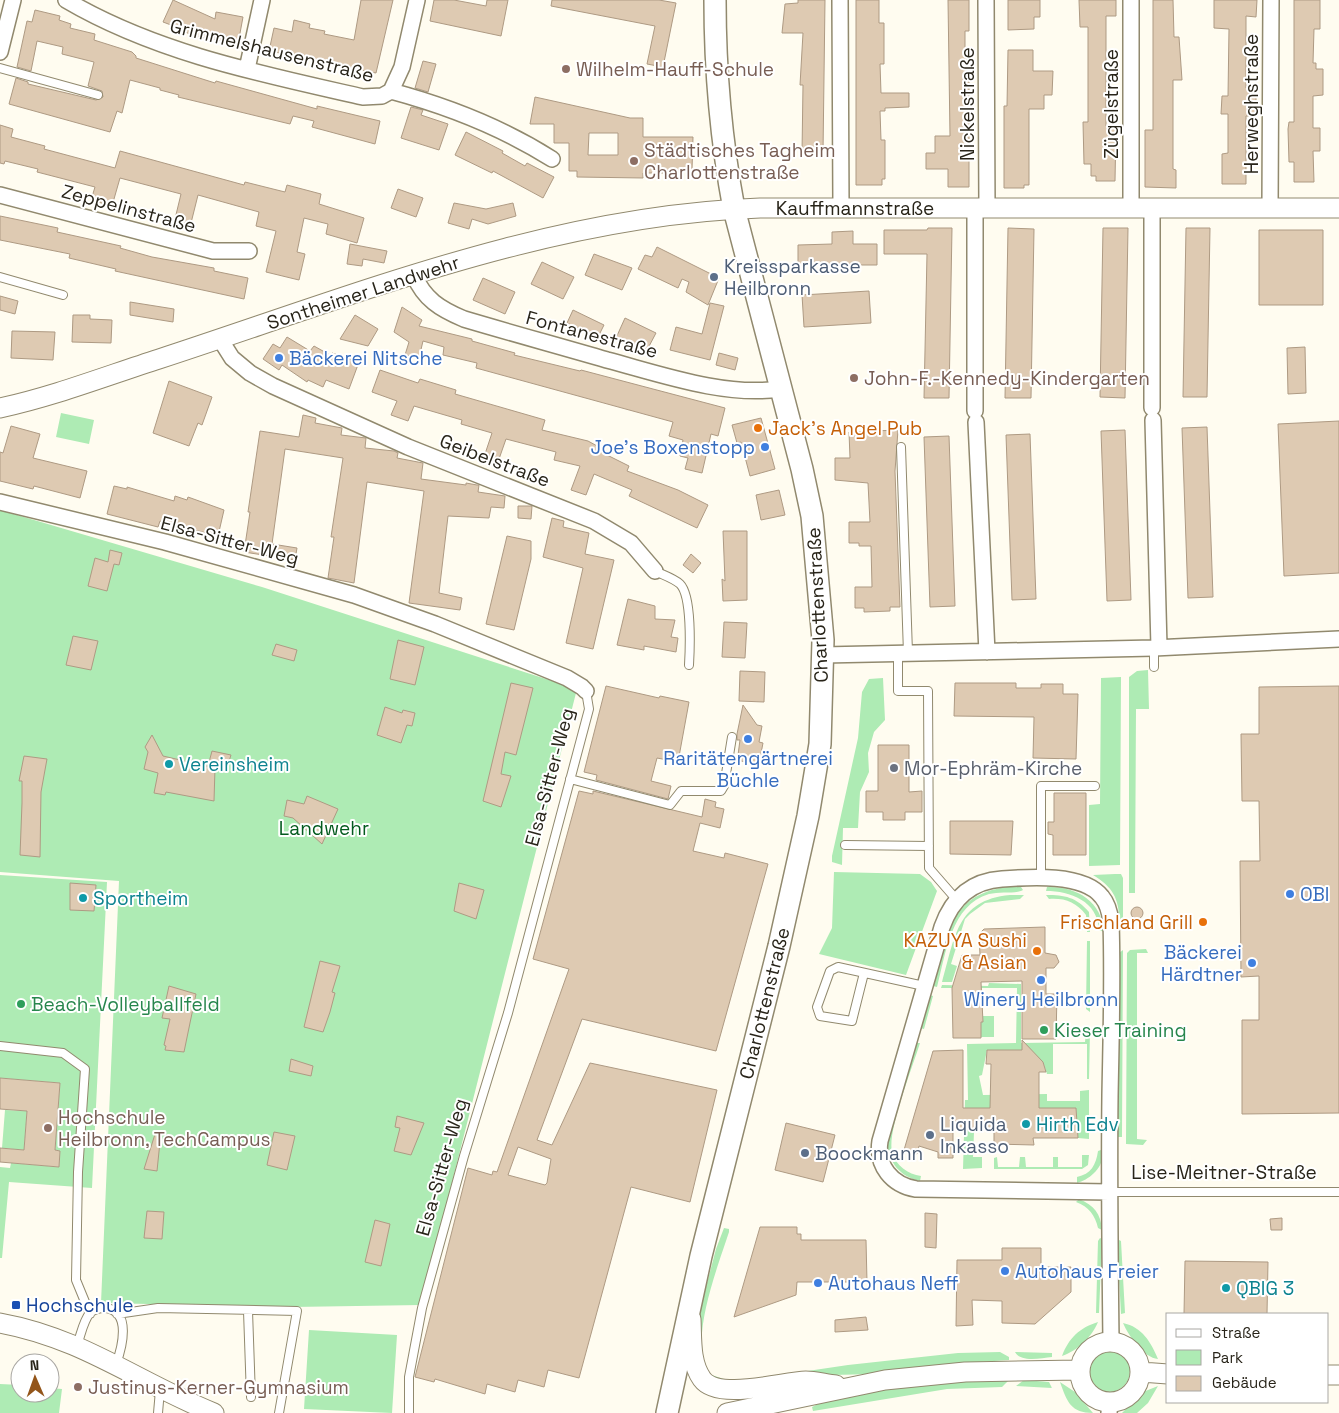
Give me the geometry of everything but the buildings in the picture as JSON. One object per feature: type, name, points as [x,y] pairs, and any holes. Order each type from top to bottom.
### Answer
[{"type":"main road","name":"Charlottenstraße","points":[[666,1413],[690,1300],[761,1018],[808,816],[820,744],[824,654],[812,516],[802,469],[779,389],[734,209],[723,143],[715,0]]},
{"type":"street","points":[[0,52],[13,0]]},
{"type":"street","name":"Grimmelshausenstraße","points":[[66,0],[151,41],[247,69],[363,97],[377,97],[391,92],[466,115],[527,144],[552,159]]},
{"type":"street","points":[[247,69],[262,0]]},
{"type":"street","points":[[391,92],[402,67],[417,0]]},
{"type":"street","points":[[840,0],[841,208]]},
{"type":"street","name":"Nickelstraße","points":[[981,209],[986,0]]},
{"type":"street","name":"Zügelstraße","points":[[1131,0],[1131,209]]},
{"type":"street","name":"Herweghstraße","points":[[1270,208],[1271,0]]},
{"type":"street","name":"Zeppelinstraße","points":[[0,195],[213,251],[248,251]]},
{"type":"street","points":[[1152,208],[1152,414],[1157,648]]},
{"type":"street","name":"Kauffmannstraße","points":[[734,209],[1339,208]]},
{"type":"street","name":"Sontheimer Landwehr","points":[[0,408],[64,392],[414,275],[497,250],[573,232],[639,220],[734,209]]},
{"type":"street","points":[[981,209],[975,417],[987,652]]},
{"type":"street","name":"Fontanestraße","points":[[414,275],[424,295],[431,302],[445,311],[464,319],[636,368],[707,384],[744,391],[779,389]]},
{"type":"street","name":"Geibelstraße","points":[[220,339],[232,358],[250,373],[273,386],[408,447],[594,521],[632,543],[655,571]]},
{"type":"street","name":"Elsa-Sitter-Weg","points":[[0,502],[165,542],[354,595],[436,624],[567,678],[586,691]]},
{"type":"street","points":[[824,654],[1157,648],[1339,639]]},
{"type":"street","name":"Lise-Meitner-Straße","points":[[1109,1192],[916,1189],[903,1187],[892,1179],[880,1162],[879,1148],[942,927],[956,899],[978,883],[991,880],[1069,880],[1086,885],[1096,891],[1108,907],[1110,920],[1111,995],[1109,1192],[1111,1341]]},
{"type":"street","points":[[690,1300],[694,1360],[702,1378],[710,1386],[720,1390],[742,1389],[807,1381],[850,1387]]},
{"type":"street","points":[[0,1324],[43,1334],[78,1346],[214,1413]]},
{"type":"street","points":[[1111,1341],[1122,1344],[1132,1351],[1139,1360],[1141,1372],[1138,1384],[1131,1394],[1109,1408],[1084,1389],[1080,1370],[1086,1353],[1101,1343],[1111,1341]]},
{"type":"street","points":[[735,1413],[885,1380],[965,1372],[1080,1370]]},
{"type":"street","points":[[1141,1372],[1166,1374]]},
{"type":"lane","points":[[0,68],[98,95]]},
{"type":"lane","points":[[0,277],[63,295]]},
{"type":"lane","points":[[901,448],[903,653],[898,691],[928,691],[929,868],[956,899]]},
{"type":"lane","name":"Geibelstraße","points":[[655,571],[674,580],[684,590],[689,634],[689,665]]},
{"type":"lane","points":[[1154,667],[1157,648]]},
{"type":"lane","name":"Elsa-Sitter-Weg","points":[[409,1413],[409,1377],[422,1308],[464,1156],[508,1013],[589,709],[586,691]]},
{"type":"lane","points":[[570,779],[670,805],[681,791],[720,791],[724,786],[732,737]]},
{"type":"lane","points":[[1041,879],[1041,786],[1096,786]]},
{"type":"lane","points":[[845,845],[929,846]]},
{"type":"lane","points":[[864,973],[852,1020],[820,1016],[817,1007],[830,971],[838,967],[924,986]]},
{"type":"lane","points":[[0,1046],[63,1053],[85,1069],[78,1180],[76,1280],[90,1314]]},
{"type":"lane","name":"Lise-Meitner-Straße","points":[[1109,1192],[1339,1192]]},
{"type":"lane","points":[[78,1346],[90,1314],[95,1310],[107,1308],[116,1314],[122,1322],[123,1344],[116,1364]]},
{"type":"lane","points":[[116,1314],[158,1308],[297,1311],[279,1413]]},
{"type":"lane","points":[[248,1311],[251,1397]]},
{"type":"lane","points":[[158,1413],[160,1388]]},
{"type":"green space","points":[[61,413],[94,420],[89,444],[56,437]]},
{"type":"green space","name":"Landwehr","points":[[0,510],[262,587],[577,689],[421,1305],[292,1307],[101,1303],[119,881],[0,872]]},
{"type":"green space","points":[[1148,670],[1149,709],[1136,709],[1135,893],[1129,893],[1129,677],[1137,671]]},
{"type":"green space","points":[[1121,677],[1120,865],[1089,866],[1089,805],[1100,804],[1101,678]]},
{"type":"green space","points":[[883,678],[885,720],[874,732],[868,753],[869,772],[860,792],[858,828],[843,828],[842,865],[832,862],[832,856],[858,738],[862,692],[869,679]]},
{"type":"green space","points":[[834,872],[920,874],[931,882],[937,891],[906,975],[819,954],[832,928]]},
{"type":"green space","points":[[1121,874],[1123,878],[1123,925],[1119,925],[1117,902],[1111,890],[1093,875]]},
{"type":"green space","name":"Hochschule Heilbronn, TechCampus","points":[[0,875],[107,882],[92,1188],[9,1182],[2,1258],[0,1258],[0,1167],[10,1168],[11,1163],[59,1167],[60,1151],[55,1150],[60,1083],[0,1078]]},
{"type":"green space","points":[[1007,887],[1021,887],[1023,890],[989,894],[976,900],[966,908],[952,932],[937,987],[933,986],[947,935],[961,909],[972,899],[987,892]]},
{"type":"green space","points":[[1047,887],[1068,889],[1086,898],[1098,912],[1104,932],[1099,930],[1094,912],[1088,905],[1064,893],[1046,891]]},
{"type":"green space","points":[[1024,895],[1020,899],[985,903],[965,919],[951,964],[957,966],[952,982],[942,982],[955,936],[968,913],[992,898]]},
{"type":"green space","points":[[1046,895],[1070,898],[1084,907],[1089,912],[1090,932],[1087,932],[1086,915],[1078,907],[1065,900],[1049,899]]},
{"type":"green space","points":[[1087,941],[1090,941],[1090,1012],[1086,1009]]},
{"type":"green space","points":[[1146,949],[1148,953],[1137,953],[1137,1139],[1147,1140],[1143,1145],[1126,1144],[1127,953],[1130,950]]},
{"type":"green space","points":[[1123,950],[1122,1137],[1118,1137],[1119,953]]},
{"type":"green space","points":[[989,983],[1021,984],[1021,1043],[1085,1042],[1086,1032],[1090,1030],[1089,1079],[1087,1079],[1087,1044],[1053,1044],[1053,1074],[1047,1074],[1043,1062],[1031,1052],[987,1050],[982,1075],[979,1076],[983,1095],[1047,1094],[1047,1101],[1080,1101],[1080,1091],[1089,1090],[1089,1139],[1078,1138],[1076,1108],[975,1108],[973,1157],[982,1157],[982,1168],[963,1169],[965,1100],[968,1100],[967,1044],[1016,1043],[1017,988],[941,988],[942,985],[988,986]]},
{"type":"green space","points":[[929,995],[933,996],[924,1029],[920,1028]]},
{"type":"green space","points":[[983,1016],[994,1016],[994,1037],[981,1037]]},
{"type":"green space","points":[[916,1043],[920,1043],[897,1114],[891,1142],[892,1152],[896,1161],[907,1171],[921,1176],[920,1181],[907,1176],[896,1167],[890,1156],[887,1141]]},
{"type":"green space","points":[[5,1110],[27,1111],[24,1150],[2,1148]]},
{"type":"green space","points":[[1101,1150],[1102,1161],[1096,1171],[1087,1179],[1077,1183],[1077,1177],[1086,1174],[1092,1168],[1098,1151]]},
{"type":"green space","points":[[1082,1155],[1089,1155],[1088,1165],[1082,1169],[994,1169],[994,1158],[997,1157],[998,1167],[1019,1167],[1020,1157],[1025,1157],[1026,1167],[1053,1167],[1053,1157],[1058,1157],[1058,1167],[1082,1167]]},
{"type":"green space","points":[[1079,1199],[1089,1204],[1096,1211],[1102,1230],[1098,1228],[1091,1212],[1076,1202]]},
{"type":"green space","points":[[724,1228],[729,1229],[729,1232],[713,1282],[704,1320],[703,1355],[707,1368],[703,1371],[697,1321],[716,1249]]},
{"type":"green space","points":[[1100,1238],[1102,1239],[1099,1313],[1096,1313],[1098,1241]]},
{"type":"green space","points":[[1117,1239],[1121,1241],[1125,1313],[1121,1314]]},
{"type":"green space","points":[[1098,1322],[1092,1333],[1083,1343],[1073,1351],[1062,1356],[1071,1339],[1085,1327]]},
{"type":"green space","points":[[1123,1323],[1136,1328],[1145,1336],[1158,1359],[1147,1355],[1142,1350]]},
{"type":"green space","points":[[309,1330],[397,1335],[392,1413],[304,1409]]},
{"type":"green space","points":[[1113,1350],[1121,1353],[1127,1359],[1130,1371],[1127,1383],[1121,1389],[1105,1392],[1097,1389],[1091,1383],[1088,1367],[1091,1359],[1097,1353]]},
{"type":"green space","points":[[1000,1352],[1009,1357],[1009,1360],[935,1365],[876,1374],[832,1375],[749,1385],[709,1378],[712,1375],[729,1381],[747,1380],[848,1365],[958,1353]]},
{"type":"green space","points":[[1015,1352],[1052,1353],[1052,1357],[1026,1359]]},
{"type":"green space","points":[[1009,1380],[1002,1387],[947,1389],[813,1411],[812,1407],[822,1402],[921,1383]]},
{"type":"green space","points":[[1024,1380],[1049,1382],[1052,1388],[1016,1386]]},
{"type":"green space","points":[[1060,1382],[1075,1392],[1093,1413],[1080,1411],[1071,1405]]},
{"type":"green space","points":[[0,1384],[10,1384],[10,1403],[60,1403],[60,1389],[62,1389],[59,1413],[0,1413]]},
{"type":"green space","points":[[1158,1386],[1148,1403],[1137,1413],[1122,1413],[1143,1392]]},
{"type":"place","name":"Wilhelm-Hauff-Schule","points":[[566,69]]},
{"type":"place","name":"Städtisches Tagheim Charlottenstraße","points":[[634,161]]},
{"type":"place","name":"Kreissparkasse Heilbronn","points":[[714,277]]},
{"type":"place","name":"Bäckerei Nitsche","points":[[279,358]]},
{"type":"place","name":"John-F.-Kennedy-Kindergarten","points":[[854,378]]},
{"type":"place","name":"Jack's Angel Pub","points":[[758,428]]},
{"type":"place","name":"Joe's Boxenstopp","points":[[765,447]]},
{"type":"place","name":"Raritätengärtnerei Büchle","points":[[748,739]]},
{"type":"place","name":"Vereinsheim","points":[[169,764]]},
{"type":"place","name":"Mor-Ephräm-Kirche","points":[[894,768]]},
{"type":"place","name":"OBI","points":[[1290,894]]},
{"type":"place","name":"Sportheim","points":[[83,898]]},
{"type":"place","name":"Frischland Grill","points":[[1203,922]]},
{"type":"place","name":"KAZUYA Sushi & Asian","points":[[1037,951]]},
{"type":"place","name":"Bäckerei Härdtner","points":[[1252,963]]},
{"type":"place","name":"Winery Heilbronn","points":[[1041,980]]},
{"type":"place","name":"Beach-Volleyballfeld","points":[[21,1004]]},
{"type":"place","name":"Kieser Training","points":[[1044,1030]]},
{"type":"place","name":"Hirth Edv","points":[[1026,1124]]},
{"type":"place","name":"Hochschule Heilbronn, TechCampus","points":[[48,1128]]},
{"type":"place","name":"Liquida Inkasso","points":[[930,1135]]},
{"type":"place","name":"Boockmann","points":[[805,1153]]},
{"type":"place","name":"Autohaus Freier","points":[[1005,1271]]},
{"type":"place","name":"Autohaus Neff","points":[[818,1283]]},
{"type":"place","name":"QBIG 3","points":[[1226,1288]]},
{"type":"place","name":"Hochschule","points":[[16,1305]]},
{"type":"place","name":"Justinus-Kerner-Gymnasium","points":[[78,1387]]}]
